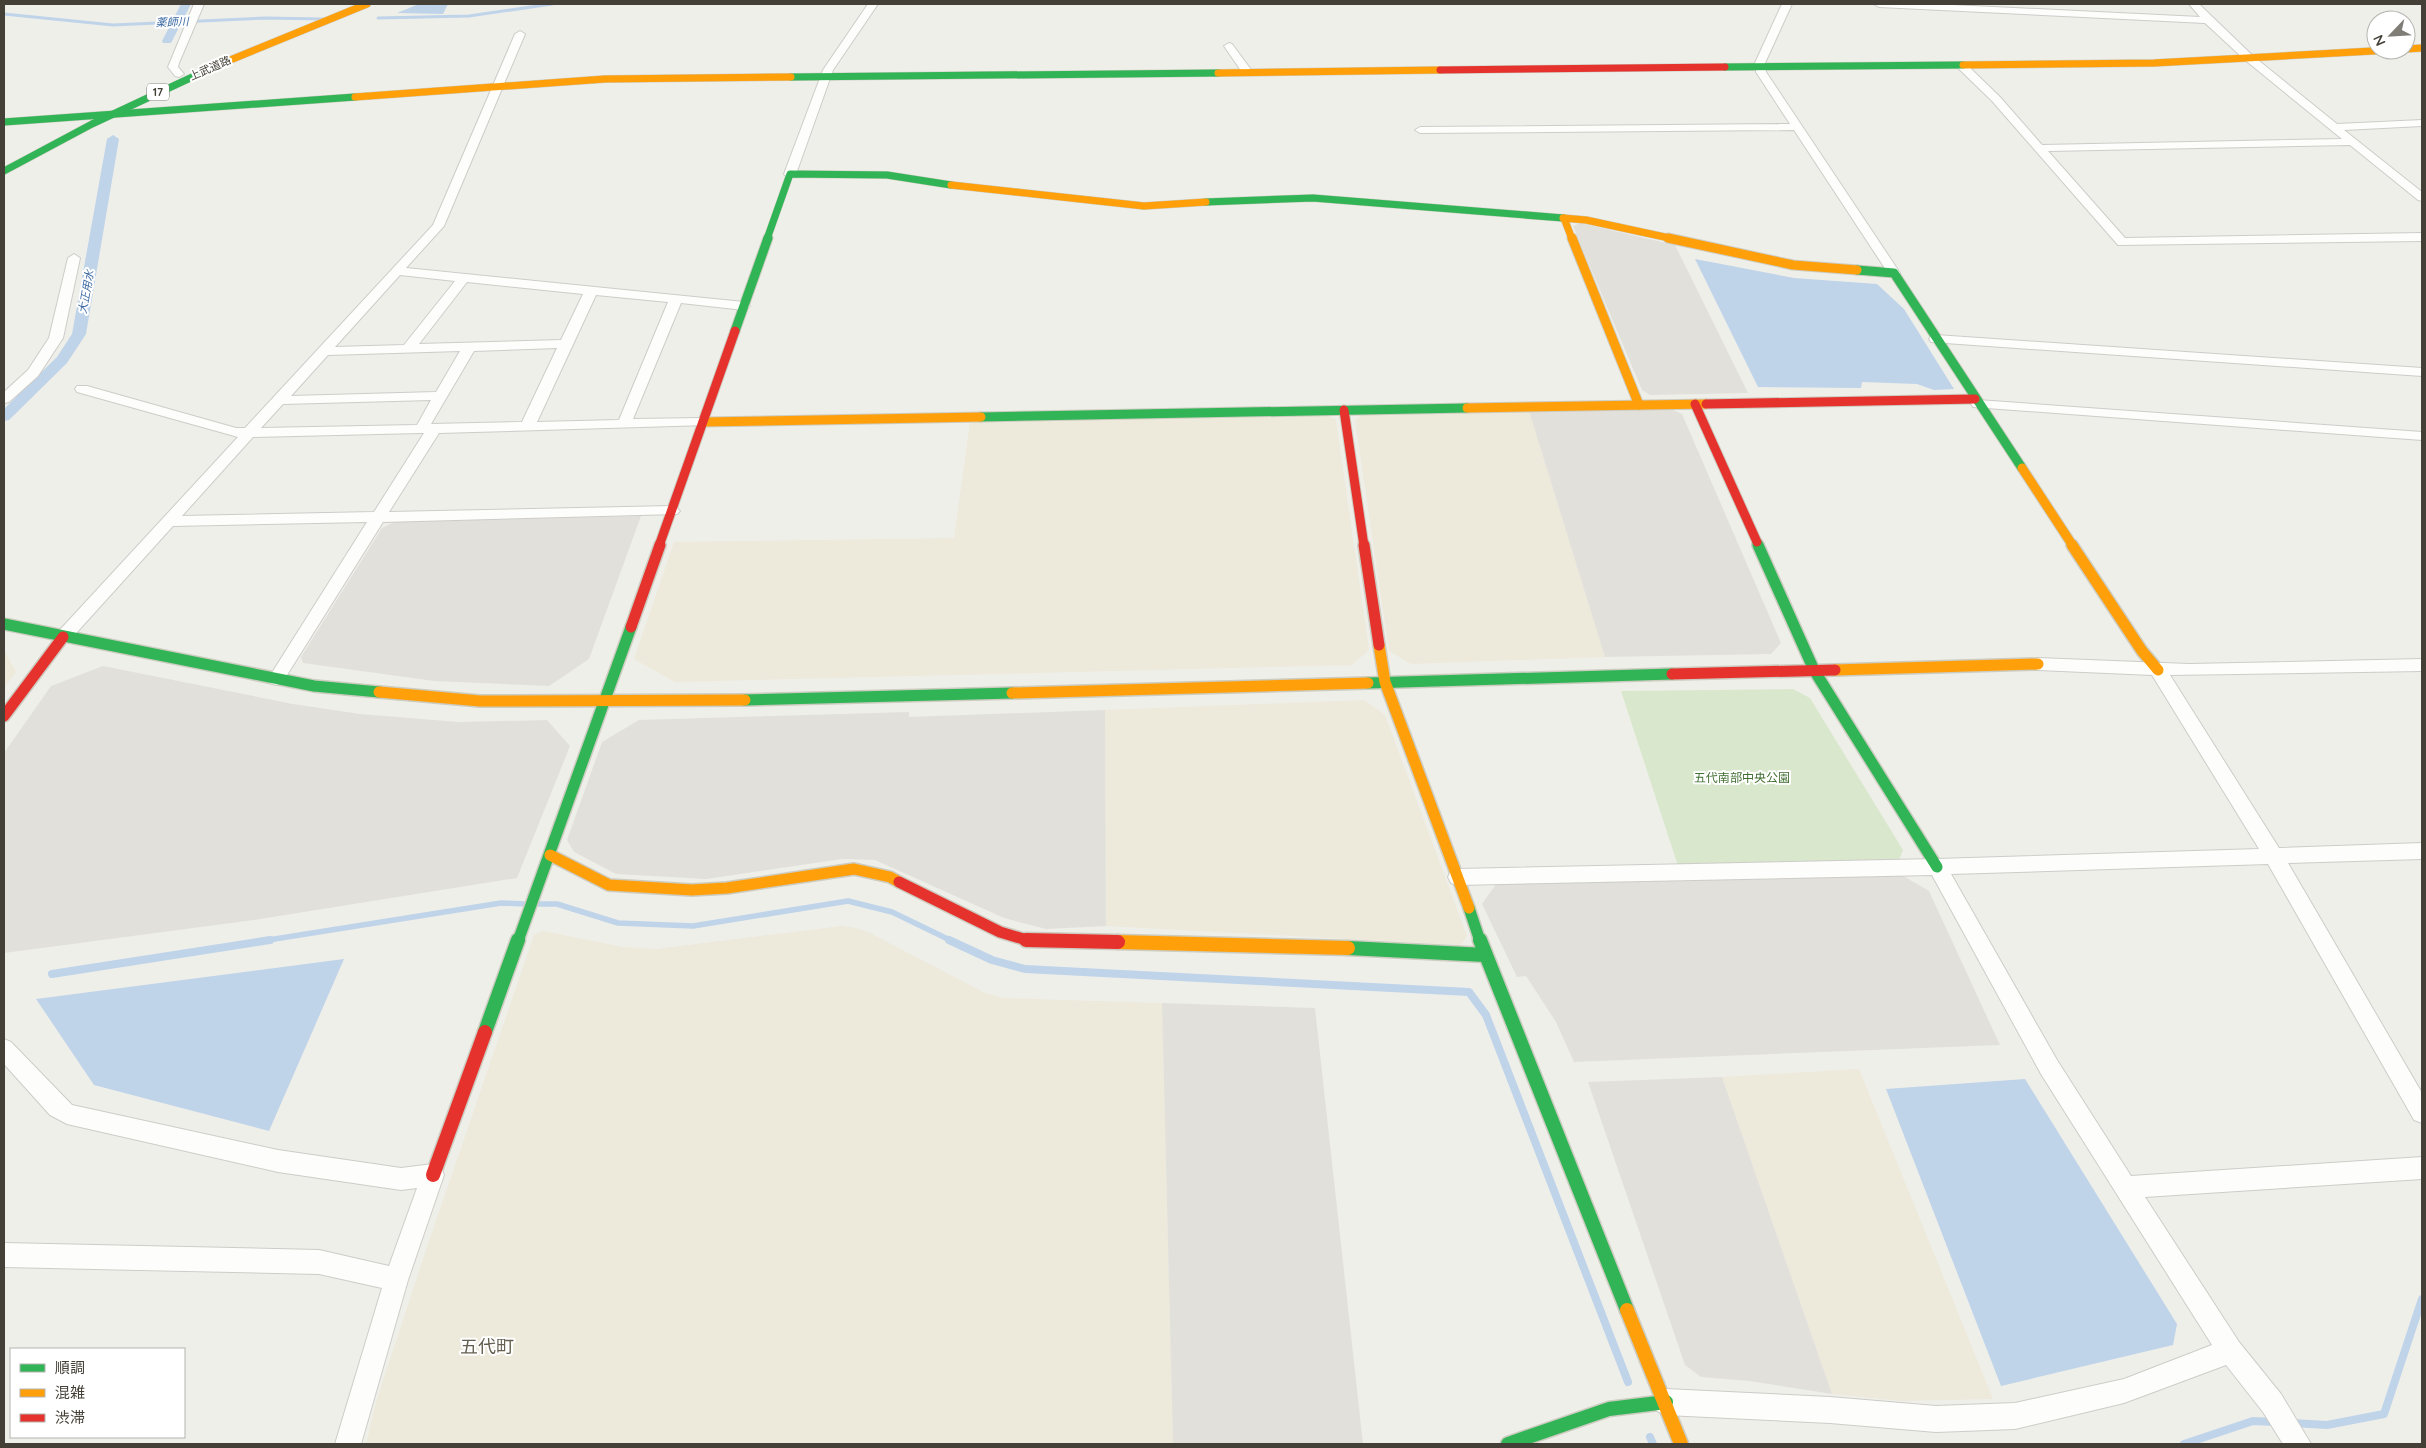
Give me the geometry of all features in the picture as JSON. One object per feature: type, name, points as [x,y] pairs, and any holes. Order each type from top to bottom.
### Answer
[{"type":"main road","name":"上武道路","points":[[4,160],[88,117],[179,74],[336,9],[367,4]]},
{"type":"main road","name":"上武道路","points":[[4,170],[212,67],[352,7]]},
{"type":"main road","points":[[4,122],[605,79],[824,79],[2154,63],[2366,51]]},
{"type":"main road","points":[[433,1175],[606,700],[790,174],[887,175],[968,187],[1144,206],[1238,200],[1313,198],[1564,218],[1586,220],[1792,265],[1894,274],[2142,651],[2158,670]]},
{"type":"main road","points":[[1564,218],[1639,405]]},
{"type":"main road","points":[[703,422],[1695,404],[1976,401]]},
{"type":"main road","points":[[1695,404],[1814,670],[1937,867]]},
{"type":"main road","points":[[1344,410],[1385,682],[1485,955],[1666,1402],[1681,1444]]},
{"type":"main road","points":[[4,624],[314,686],[480,701],[716,701],[2038,664]]},
{"type":"main road","points":[[4,716],[63,637]]},
{"type":"main road","points":[[550,855],[609,885],[692,890],[726,888],[854,869],[890,877],[1000,932],[1031,941],[1296,945],[1485,955]]},
{"type":"main road","points":[[1508,1444],[1610,1409],[1666,1402]]},
{"type":"street","points":[[179,74],[173,67],[199,4]]},
{"type":"street","points":[[790,174],[824,79],[872,4]]},
{"type":"street","points":[[1787,4],[1759,68],[1894,274]]},
{"type":"street","points":[[1879,4],[2208,20]]},
{"type":"street","points":[[2194,4],[2208,20],[2249,58],[2422,198]]},
{"type":"street","points":[[63,637],[438,226],[520,34]]},
{"type":"street","points":[[1229,46],[1248,73]]},
{"type":"street","points":[[1961,65],[1996,100],[2122,242],[2422,237]]},
{"type":"street","points":[[2336,127],[2422,123]]},
{"type":"street","points":[[1420,130],[1797,126]]},
{"type":"street","points":[[2038,148],[2354,142]]},
{"type":"street","points":[[4,399],[33,373],[56,338],[74,258]]},
{"type":"street","points":[[396,272],[744,306]]},
{"type":"street","points":[[408,348],[464,278]]},
{"type":"street","points":[[527,427],[591,291]]},
{"type":"street","points":[[624,424],[676,299]]},
{"type":"street","points":[[1936,339],[2422,372]]},
{"type":"street","points":[[325,351],[566,344]]},
{"type":"street","points":[[276,679],[378,517],[428,429],[440,396],[469,347]]},
{"type":"street","points":[[82,389],[234,432],[248,433],[703,422]]},
{"type":"street","points":[[279,400],[440,396]]},
{"type":"street","points":[[1976,401],[2422,436]]},
{"type":"street","points":[[169,521],[672,510]]},
{"type":"street","points":[[2038,664],[2158,670],[2422,665]]},
{"type":"street","points":[[2158,670],[2273,855],[2422,1113]]},
{"type":"street","points":[[1458,877],[1937,867],[2422,851]]},
{"type":"street","points":[[1937,867],[2049,1068],[2230,1351],[2272,1403],[2298,1444]]},
{"type":"street","points":[[4,1049],[58,1108],[68,1114],[278,1161],[401,1179],[433,1175],[396,1280],[348,1444]]},
{"type":"street","points":[[2126,1187],[2422,1168]]},
{"type":"street","points":[[6,1259],[319,1262],[396,1280]]},
{"type":"street","points":[[1666,1402],[1830,1410],[1936,1419],[2015,1416],[2124,1391],[2230,1351]]},
{"type":"shaded area","points":[[1580,223],[1675,245],[1748,393],[1650,395],[1642,390],[1573,226]]},
{"type":"shaded area","points":[[1673,410],[1682,414],[1781,643],[1771,654],[1605,657],[1529,411]]},
{"type":"shaded area","points":[[1529,411],[1605,657],[1411,664],[1389,651],[1355,420],[1362,415]]},
{"type":"shaded area","points":[[1326,415],[1336,420],[1369,650],[1352,665],[675,682],[634,659],[674,542],[954,538],[970,422]]},
{"type":"shaded area","points":[[641,516],[589,659],[549,686],[434,681],[303,663],[301,657],[382,528],[394,522]]},
{"type":"shaded area","points":[[4,650],[16,672],[4,688]]},
{"type":"shaded area","points":[[103,666],[293,704],[360,714],[459,722],[547,720],[570,746],[517,878],[254,920],[4,953],[4,753],[51,686]]},
{"type":"shaded area","points":[[1364,700],[1385,715],[1467,936],[1461,945],[1106,926],[1105,710]]},
{"type":"shaded area","points":[[1105,710],[1106,926],[1046,929],[1004,918],[875,860],[842,859],[706,879],[616,874],[574,852],[567,840],[602,742],[639,720],[909,712],[909,717]]},
{"type":"shaded area","points":[[1900,874],[1929,891],[2000,1045],[1574,1062],[1556,1022],[1526,976],[1517,977],[1482,904],[1496,884]]},
{"type":"shaded area","points":[[841,926],[856,928],[870,933],[985,993],[1002,998],[1162,1003],[1173,1444],[366,1444],[377,1399],[427,1247],[534,935],[543,931],[623,947],[656,949]]},
{"type":"shaded area","points":[[1162,1003],[1315,1008],[1363,1444],[1173,1444]]},
{"type":"shaded area","points":[[1859,1069],[1993,1399],[1901,1401],[1832,1394],[1722,1077]]},
{"type":"shaded area","points":[[1722,1077],[1832,1394],[1749,1381],[1701,1377],[1685,1365],[1588,1082]]},
{"type":"green space","name":"五代南部中央公園","points":[[1793,689],[1810,698],[1903,850],[1899,860],[1678,866],[1621,691]]},
{"type":"water","points":[[419,4],[448,4],[443,14],[397,13]]},
{"type":"water","points":[[1695,259],[1794,278],[1877,284],[1904,309],[1954,389],[1934,390],[1917,384],[1862,382],[1861,388],[1758,387]]},
{"type":"water","points":[[344,959],[269,1131],[94,1085],[36,999]]},
{"type":"water","points":[[2025,1079],[2177,1324],[2173,1345],[2001,1386],[1886,1089]]},
{"type":"waterway","name":"薬師川","points":[[167,41],[186,4]]},
{"type":"waterway","name":"薬師川","points":[[378,18],[469,16],[552,4]]},
{"type":"waterway","name":"薬師川","points":[[4,14],[113,25],[265,18],[323,19]]},
{"type":"waterway","name":"大正用水","points":[[4,417],[62,360],[79,334],[113,139]]},
{"type":"waterway","points":[[538,904],[557,904],[618,923],[693,926],[848,901],[892,912],[952,941]]},
{"type":"waterway","points":[[262,941],[501,903],[526,904]]},
{"type":"waterway","points":[[52,974],[270,940]]},
{"type":"waterway","points":[[949,940],[992,960],[1025,969],[1469,992],[1486,1015],[1628,1382]]},
{"type":"waterway","points":[[2292,1423],[2327,1425],[2384,1414],[2422,1299]]},
{"type":"waterway","points":[[2184,1444],[2253,1421],[2275,1422]]},
{"type":"waterway","points":[[1650,1437],[1653,1444]]},
{"type":"traffic: fast","points":[[4,171],[92,124],[218,65]]},
{"type":"traffic: fast","points":[[1725,67],[1963,65]]},
{"type":"traffic: fast","points":[[791,77],[1218,73]]},
{"type":"traffic: fast","points":[[4,122],[355,97]]},
{"type":"traffic: fast","points":[[735,331],[790,174],[887,175],[951,185]]},
{"type":"traffic: fast","points":[[1206,202],[1313,198],[1563,218]]},
{"type":"traffic: fast","points":[[1857,270],[1894,273],[2022,468]]},
{"type":"traffic: fast","points":[[981,417],[1467,408]]},
{"type":"traffic: fast","points":[[1757,542],[1814,670],[1937,867]]},
{"type":"traffic: fast","points":[[4,624],[314,686],[379,692]]},
{"type":"traffic: fast","points":[[485,1032],[631,627]]},
{"type":"traffic: fast","points":[[1368,683],[1672,674]]},
{"type":"traffic: fast","points":[[745,700],[1012,693]]},
{"type":"traffic: fast","points":[[1469,908],[1485,955],[1627,1310]]},
{"type":"traffic: fast","points":[[1348,948],[1485,955]]},
{"type":"traffic: fast","points":[[1508,1444],[1609,1409],[1666,1402]]},
{"type":"traffic: slow","points":[[218,65],[367,4]]},
{"type":"traffic: slow","points":[[2416,48],[2422,48]]},
{"type":"traffic: slow","points":[[1963,65],[2154,63],[2366,51]]},
{"type":"traffic: slow","points":[[1218,73],[1440,70]]},
{"type":"traffic: slow","points":[[355,97],[605,79],[791,77]]},
{"type":"traffic: slow","points":[[951,185],[1144,206],[1206,202]]},
{"type":"traffic: slow","points":[[1563,218],[1586,220],[1793,265],[1857,270]]},
{"type":"traffic: slow","points":[[1564,218],[1639,405]]},
{"type":"traffic: slow","points":[[1467,408],[1706,404]]},
{"type":"traffic: slow","points":[[703,422],[981,417]]},
{"type":"traffic: slow","points":[[2022,468],[2142,651],[2158,670]]},
{"type":"traffic: slow","points":[[1379,645],[1385,682],[1469,908]]},
{"type":"traffic: slow","points":[[1835,670],[2038,664]]},
{"type":"traffic: slow","points":[[1012,693],[1368,683]]},
{"type":"traffic: slow","points":[[379,692],[480,701],[745,700]]},
{"type":"traffic: slow","points":[[550,855],[609,885],[692,890],[727,888],[854,869],[890,877],[899,882]]},
{"type":"traffic: slow","points":[[1118,942],[1348,948]]},
{"type":"traffic: slow","points":[[1627,1310],[1681,1444]]},
{"type":"traffic: jam","points":[[1440,70],[1725,67]]},
{"type":"traffic: jam","points":[[631,627],[735,331]]},
{"type":"traffic: jam","points":[[1706,404],[1975,399]]},
{"type":"traffic: jam","points":[[1695,404],[1757,542]]},
{"type":"traffic: jam","points":[[1344,410],[1379,645]]},
{"type":"traffic: jam","points":[[4,716],[63,637]]},
{"type":"traffic: jam","points":[[1672,674],[1835,670]]},
{"type":"traffic: jam","points":[[899,882],[1000,932],[1031,941],[1118,942]]},
{"type":"traffic: jam","points":[[433,1175],[485,1032]]},
{"type":"district","name":"五代町","points":[[487,1346]]}]
